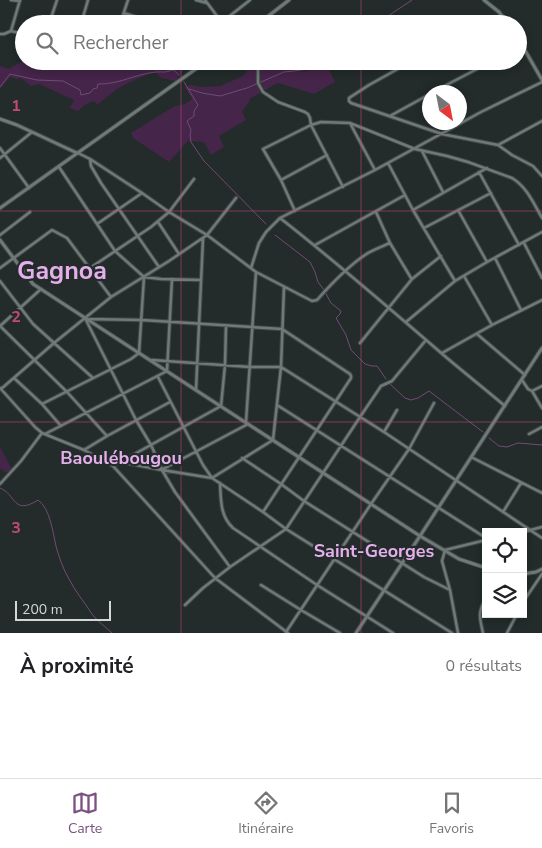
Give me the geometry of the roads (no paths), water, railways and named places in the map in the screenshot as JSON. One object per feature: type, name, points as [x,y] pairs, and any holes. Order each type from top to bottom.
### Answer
[{"type":"street","points":[[11,0],[20,0],[16,15]]},
{"type":"street","points":[[52,15],[57,0]]},
{"type":"street","points":[[83,15],[88,0]]},
{"type":"street","points":[[128,0],[124,13],[130,15]]},
{"type":"street","points":[[196,0],[208,4]]},
{"type":"street","points":[[205,0],[216,15]]},
{"type":"street","points":[[232,15],[250,0]]},
{"type":"street","points":[[270,15],[289,0]]},
{"type":"street","points":[[484,0],[501,15]]},
{"type":"street","points":[[11,31],[15,17]]},
{"type":"street","points":[[0,34],[15,32]]},
{"type":"street","points":[[251,268],[259,243],[266,232],[280,218],[343,187],[542,81],[527,54]]},
{"type":"street","points":[[0,208],[194,70]]},
{"type":"street","points":[[258,70],[259,86],[263,92],[278,102],[308,114],[311,125],[343,187]]},
{"type":"street","points":[[395,70],[369,84],[349,98],[349,101],[442,134],[498,145],[533,166],[542,176]]},
{"type":"street","points":[[446,85],[475,70]]},
{"type":"street","points":[[390,116],[422,98]]},
{"type":"street","points":[[0,119],[90,159],[207,235],[256,272],[312,301],[317,300],[345,271],[367,254],[390,243]]},
{"type":"street","points":[[498,145],[542,121]]},
{"type":"street","points":[[295,211],[281,180],[263,149],[311,125],[321,122],[350,123],[414,149],[487,168],[518,182],[528,194],[542,218]]},
{"type":"street","points":[[350,123],[375,170]]},
{"type":"street","points":[[0,158],[32,132]]},
{"type":"street","points":[[0,148],[29,188]]},
{"type":"street","points":[[422,151],[443,192]]},
{"type":"street","points":[[281,180],[327,155]]},
{"type":"street","points":[[90,159],[91,166],[101,184],[159,267]]},
{"type":"street","points":[[388,163],[413,210],[456,281]]},
{"type":"street","points":[[59,167],[115,251],[144,277],[201,280]]},
{"type":"street","points":[[413,210],[487,168]]},
{"type":"street","points":[[479,172],[519,245]]},
{"type":"street","points":[[90,268],[158,222],[169,212],[194,179]]},
{"type":"street","points":[[97,224],[142,193]]},
{"type":"street","points":[[424,228],[490,193]]},
{"type":"street","points":[[315,245],[405,195]]},
{"type":"street","points":[[236,198],[207,235],[111,297],[1,389],[35,427],[113,466],[215,578],[287,632],[409,449],[434,404]]},
{"type":"street","points":[[458,210],[487,262]]},
{"type":"street","points":[[0,235],[30,212]]},
{"type":"street","points":[[376,212],[390,243],[412,279]]},
{"type":"street","points":[[280,218],[315,245],[505,406]]},
{"type":"street","points":[[158,222],[179,254]]},
{"type":"street","points":[[0,268],[52,230],[67,238],[111,297]]},
{"type":"street","points":[[406,322],[456,281],[542,232]]},
{"type":"street","points":[[196,390],[203,238]]},
{"type":"street","points":[[0,240],[33,284],[420,536],[459,559],[482,567]]},
{"type":"street","points":[[524,242],[542,278]]},
{"type":"street","points":[[360,343],[412,279],[441,256]]},
{"type":"street","points":[[494,258],[521,310]]},
{"type":"street","points":[[247,423],[256,272]]},
{"type":"street","points":[[464,276],[492,326]]},
{"type":"street","points":[[42,404],[131,359],[139,353],[144,277]]},
{"type":"street","points":[[0,484],[44,433],[62,426],[167,371],[172,279]]},
{"type":"street","points":[[0,281],[33,324],[93,378]]},
{"type":"street","points":[[273,440],[281,368],[284,287]]},
{"type":"street","points":[[41,289],[0,326],[68,392],[107,436]]},
{"type":"street","points":[[442,354],[542,300]]},
{"type":"street","points":[[85,318],[282,329],[350,374],[351,378],[263,512]]},
{"type":"street","points":[[85,318],[162,470],[175,492],[230,567]]},
{"type":"street","points":[[221,406],[226,325]]},
{"type":"street","points":[[477,334],[525,375]]},
{"type":"street","points":[[185,605],[215,578],[286,529],[381,386],[392,380],[426,340]]},
{"type":"street","points":[[356,633],[542,348]]},
{"type":"street","points":[[150,360],[281,368],[384,432],[542,538]]},
{"type":"street","points":[[158,377],[196,452],[212,478]]},
{"type":"street","points":[[14,378],[62,426]]},
{"type":"street","points":[[522,380],[528,389],[532,391],[542,408]]},
{"type":"street","points":[[532,391],[542,386]]},
{"type":"street","points":[[84,450],[170,402]]},
{"type":"street","points":[[277,405],[482,536]]},
{"type":"street","points":[[113,466],[221,406]]},
{"type":"street","points":[[384,432],[397,410]]},
{"type":"street","points":[[162,470],[247,423]]},
{"type":"street","points":[[529,434],[542,427]]},
{"type":"street","points":[[212,478],[273,440]]},
{"type":"street","points":[[471,457],[542,493]]},
{"type":"street","points":[[242,458],[304,501],[424,577],[450,590]]},
{"type":"street","points":[[120,462],[212,478],[286,529],[452,633]]},
{"type":"street","points":[[220,483],[222,512],[232,528],[393,633]]},
{"type":"street","points":[[503,512],[521,483]]},
{"type":"street","points":[[527,531],[542,527]]},
{"type":"street","points":[[445,550],[482,540]]},
{"type":"street","points":[[445,550],[442,560],[458,633]]},
{"type":"street","points":[[527,573],[542,569]]},
{"type":"street","points":[[527,596],[542,574]]},
{"type":"street","points":[[261,584],[340,633]]},
{"type":"street","points":[[482,604],[479,618],[483,633]]},
{"type":"street","points":[[506,633],[515,618]]},
{"type":"waterway","points":[[390,15],[412,0]]},
{"type":"waterway","points":[[0,87],[10,74],[37,80],[63,81],[80,90],[81,95],[90,93],[93,89],[97,88],[98,84],[107,84],[148,73],[173,70],[179,75]]},
{"type":"waterway","points":[[189,89],[220,96],[247,88],[284,72],[301,70]]},
{"type":"waterway","points":[[184,82],[198,105],[194,111],[194,116],[187,121],[191,130],[191,142],[204,161],[266,224]]},
{"type":"waterway","points":[[275,235],[310,262],[318,282],[331,303],[341,311],[336,318],[346,335],[351,350],[365,364],[377,366],[386,379]]},
{"type":"waterway","points":[[390,384],[405,398],[411,400],[429,391],[483,432]]},
{"type":"waterway","points":[[489,438],[499,446],[507,447],[518,443],[542,445]]},
{"type":"waterway","points":[[0,488],[19,505],[24,506],[38,500],[42,504],[48,515],[58,554],[74,588],[92,614],[112,633]]},
{"type":"district","name":"Gagnoa","points":[[62,271]]},
{"type":"district","name":"Baoulébougou","points":[[121,458]]},
{"type":"district","name":"Saint-Georges","points":[[374,551]]}]
